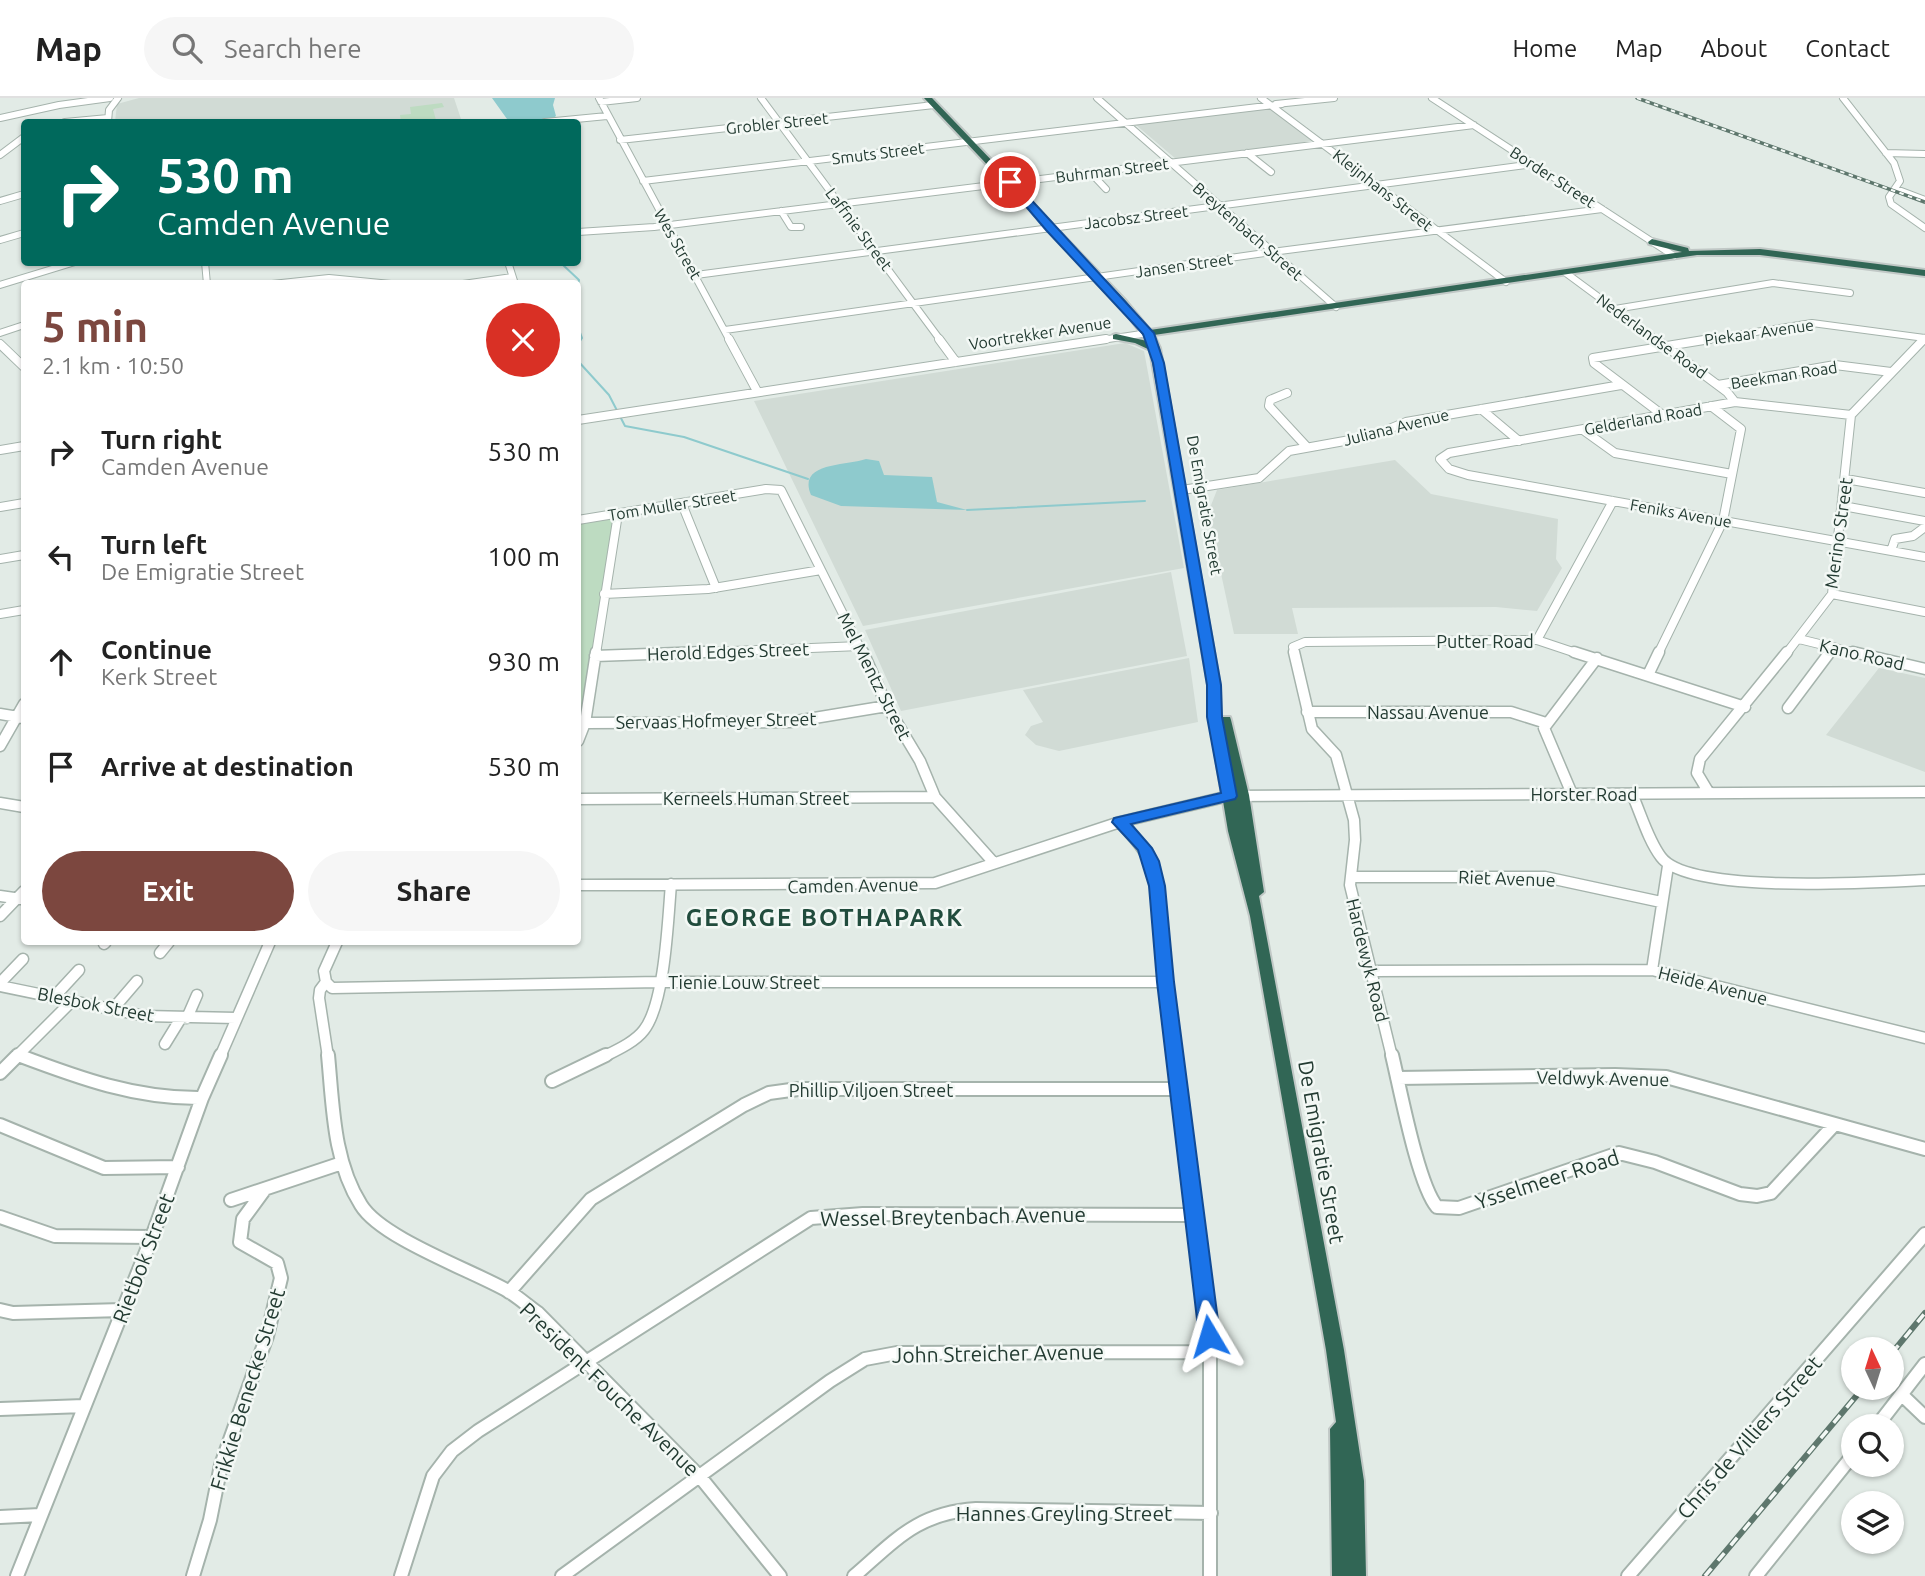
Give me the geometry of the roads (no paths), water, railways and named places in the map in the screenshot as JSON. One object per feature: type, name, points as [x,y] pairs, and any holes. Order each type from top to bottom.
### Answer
[{"type":"highway","name":"De Emigratie Street","points":[[931,102],[1099,277],[1136,318],[1155,347],[1214,685],[1215,717],[1236,796],[1235,831],[1257,916],[1335,1350],[1354,1481],[1356,1576]]},
{"type":"highway","points":[[1652,242],[1697,252],[1750,251],[1925,275]]},
{"type":"highway","name":"Voortrekker Avenue","points":[[1148,333],[1697,252]]},
{"type":"highway","points":[[1116,337],[1131,330],[1136,318],[1178,329]]},
{"type":"highway","points":[[1116,337],[1137,340],[1155,347],[1178,329]]},
{"type":"highway","name":"De Emigratie Street","points":[[1340,1396],[1342,1576]]},
{"type":"street","points":[[52,98],[59,105]]},
{"type":"street","points":[[0,118],[59,105],[110,98]]},
{"type":"street","points":[[600,100],[637,98]]},
{"type":"street","name":"Laffnie Street","points":[[761,98],[956,362]]},
{"type":"street","name":"Breytenbach Street","points":[[1097,98],[1336,307]]},
{"type":"street","name":"Kleijnhans Street","points":[[1264,98],[1509,281]]},
{"type":"street","name":"Smuts Street","points":[[643,181],[1334,98]]},
{"type":"street","name":"Border Street","points":[[1432,98],[1674,257]]},
{"type":"street","points":[[1843,98],[1886,153],[1900,177],[1896,189],[1889,197],[1891,204],[1925,228]]},
{"type":"street","points":[[108,119],[108,110],[117,101],[126,99]]},
{"type":"street","name":"Wes Street","points":[[600,100],[757,391]]},
{"type":"street","name":"Grobler Street","points":[[620,140],[931,102]]},
{"type":"street","points":[[572,119],[607,114]]},
{"type":"street","name":"Buhrman Street","points":[[581,232],[781,212],[1474,125]]},
{"type":"street","points":[[0,155],[21,139]]},
{"type":"street","points":[[1247,153],[1271,172]]},
{"type":"street","points":[[1886,153],[1925,154]]},
{"type":"street","name":"Jacobsz Street","points":[[696,275],[1534,164]]},
{"type":"street","points":[[1090,172],[1106,189]]},
{"type":"street","points":[[1896,189],[1925,200]]},
{"type":"street","points":[[0,201],[21,195]]},
{"type":"street","name":"Jansen Street","points":[[725,330],[1272,252],[1602,209]]},
{"type":"street","points":[[781,212],[791,228],[801,227]]},
{"type":"street","points":[[0,240],[21,234]]},
{"type":"street","points":[[0,285],[62,266]]},
{"type":"street","name":"Nederlandse Road","points":[[1566,273],[1718,385],[1735,401]]},
{"type":"street","points":[[303,280],[347,280]]},
{"type":"street","points":[[1615,309],[1773,283],[1850,293]]},
{"type":"street","name":"Piekaar Avenue","points":[[1621,385],[1594,363],[1593,358],[1812,323],[1925,338]]},
{"type":"street","points":[[0,333],[21,326]]},
{"type":"street","name":"Voortrekker Avenue","points":[[581,420],[1148,333]]},
{"type":"street","points":[[1851,415],[1925,338]]},
{"type":"street","points":[[0,344],[21,364]]},
{"type":"street","name":"Beekman Road","points":[[1718,385],[1835,365],[1891,372]]},
{"type":"street","points":[[1621,385],[1664,416]]},
{"type":"street","name":"Juliana Avenue","points":[[1182,490],[1263,476],[1283,454],[1306,446],[1372,436],[1412,420],[1621,385]]},
{"type":"street","points":[[1287,393],[1272,398],[1268,404],[1306,446]]},
{"type":"street","name":"Gelderland Road","points":[[1441,461],[1440,457],[1446,453],[1664,416],[1735,401],[1851,415]]},
{"type":"street","points":[[1648,675],[1723,521],[1741,429],[1711,407]]},
{"type":"street","points":[[1481,409],[1519,441]]},
{"type":"street","name":"Merino Street","points":[[1709,793],[1697,773],[1698,762],[1745,707],[1832,594],[1851,415]]},
{"type":"street","points":[[1583,430],[1615,453],[1732,474]]},
{"type":"street","points":[[0,450],[21,446]]},
{"type":"street","name":"Feniks Avenue","points":[[1441,461],[1449,469],[1464,474],[1925,557]]},
{"type":"street","points":[[1846,479],[1925,493]]},
{"type":"street","name":"Tom Muller Street","points":[[581,520],[766,489]]},
{"type":"street","name":"Mel Mentz Street","points":[[766,489],[781,490],[860,646],[887,706],[920,761],[935,797],[994,863]]},
{"type":"street","points":[[1537,640],[1613,501]]},
{"type":"street","points":[[0,507],[21,504]]},
{"type":"street","points":[[682,504],[716,588]]},
{"type":"street","points":[[1843,506],[1925,521]]},
{"type":"street","points":[[581,733],[585,723],[618,514]]},
{"type":"street","points":[[1891,551],[1895,539],[1913,536],[1925,527]]},
{"type":"street","points":[[0,559],[21,556]]},
{"type":"street","points":[[604,594],[716,588],[821,570]]},
{"type":"street","points":[[1832,594],[1925,612]]},
{"type":"street","points":[[0,614],[21,610]]},
{"type":"street","name":"Kano Road","points":[[1798,639],[1925,668]]},
{"type":"street","name":"Putter Road","points":[[1299,643],[1537,640],[1745,707]]},
{"type":"street","name":"Hardewyk Road","points":[[1299,643],[1293,649],[1307,712],[1313,731],[1336,755],[1356,830],[1351,877],[1353,902],[1423,1177],[1434,1205]]},
{"type":"street","name":"Herold Edges Street","points":[[595,656],[860,646]]},
{"type":"street","points":[[1788,708],[1834,647]]},
{"type":"street","points":[[1572,794],[1544,727],[1597,658]]},
{"type":"street","name":"Servaas Hofmeyer Street","points":[[585,723],[790,722],[887,706]]},
{"type":"street","name":"Nassau Avenue","points":[[1307,712],[1511,712],[1546,723]]},
{"type":"street","points":[[0,714],[21,717],[0,746]]},
{"type":"street","name":"Horster Road","points":[[1236,796],[1925,792]]},
{"type":"street","points":[[1632,794],[1660,856],[1668,866],[1690,874],[1735,881],[1925,880]]},
{"type":"street","name":"Camden Avenue","points":[[581,885],[934,883],[1120,822],[1236,796]]},
{"type":"street","name":"Kerneels Human Street","points":[[581,799],[935,797]]},
{"type":"street","points":[[0,803],[21,806]]},
{"type":"street","points":[[1120,822],[1144,848],[1151,861],[1157,886],[1165,982],[1210,1352],[1210,1576]]},
{"type":"street","points":[[1652,970],[1668,866]]},
{"type":"street","name":"Riet Avenue","points":[[1351,877],[1537,876],[1661,902]]},
{"type":"street","points":[[552,1081],[644,1030],[651,1021],[659,982],[671,884]]},
{"type":"street","points":[[0,896],[21,896]]},
{"type":"street","points":[[0,916],[21,897]]},
{"type":"street","points":[[160,954],[167,945]]},
{"type":"street","name":"Rietbok Street","points":[[17,1576],[152,1237],[202,1098],[269,945]]},
{"type":"street","name":"President Fouche Avenue","points":[[336,945],[324,971],[326,982],[320,990],[319,998],[325,1025],[335,1132],[342,1163],[361,1206],[373,1219],[401,1237],[509,1292],[538,1314],[701,1478],[780,1576]]},
{"type":"street","points":[[1,986],[23,959]]},
{"type":"street","points":[[55,996],[79,970]]},
{"type":"street","name":"Heide Avenue","points":[[1371,971],[1652,970],[1925,1038]]},
{"type":"street","points":[[113,1009],[137,981]]},
{"type":"street","name":"Tienie Louw Street","points":[[326,982],[332,988],[352,988],[659,982],[1165,982]]},
{"type":"street","name":"Blesbok Street","points":[[1,986],[145,1016],[236,1018]]},
{"type":"street","points":[[165,1044],[197,995]]},
{"type":"street","points":[[0,1073],[72,1001]]},
{"type":"street","points":[[18,1055],[119,1091],[160,1099],[202,1098]]},
{"type":"street","name":"Veldwyk Avenue","points":[[1398,1078],[1615,1074],[1666,1077],[1925,1149]]},
{"type":"street","name":"Phillip Viljoen Street","points":[[509,1292],[591,1199],[744,1105],[769,1093],[798,1089],[1179,1089]]},
{"type":"street","points":[[0,1125],[104,1168],[178,1167]]},
{"type":"street","name":"Ysselmeer Road","points":[[1434,1205],[1442,1209],[1459,1208],[1619,1153],[1639,1154],[1738,1194],[1761,1197],[1771,1194],[1834,1125]]},
{"type":"street","points":[[231,1200],[342,1163]]},
{"type":"street","name":"Frikkie Benecke Street","points":[[193,1576],[210,1520],[214,1491],[267,1336],[281,1278],[277,1263],[240,1242],[239,1231],[246,1209],[265,1189]]},
{"type":"street","name":"Wessel Breytenbach Avenue","points":[[401,1576],[433,1476],[453,1451],[478,1431],[789,1230],[819,1216],[1096,1213],[1192,1215]]},
{"type":"street","points":[[0,1217],[55,1236],[152,1237]]},
{"type":"street","name":"Chris de Villiers Street","points":[[1628,1576],[1925,1234]]},
{"type":"street","points":[[0,1310],[122,1310]]},
{"type":"street","name":"John Streicher Avenue","points":[[562,1576],[701,1478],[830,1381],[873,1356],[897,1353],[1210,1352]]},
{"type":"street","points":[[1904,1393],[1922,1371]]},
{"type":"street","points":[[1904,1397],[1925,1417]]},
{"type":"street","points":[[1887,1414],[1898,1400]]},
{"type":"street","points":[[0,1409],[84,1406]]},
{"type":"street","points":[[1756,1576],[1841,1470]]},
{"type":"street","name":"Hannes Greyling Street","points":[[854,1576],[905,1534],[931,1517],[944,1513],[976,1509],[1211,1513]]},
{"type":"street","points":[[0,1517],[40,1515]]},
{"type":"water","points":[[492,98],[555,98],[553,105],[556,116],[552,119],[507,119]]},
{"type":"water","points":[[866,459],[879,461],[884,475],[932,477],[937,502],[967,510],[841,506],[811,495],[811,476],[817,471]]},
{"type":"waterway","points":[[564,266],[579,280]]},
{"type":"waterway","points":[[581,335],[581,340]]},
{"type":"waterway","points":[[581,364],[609,395],[625,426],[684,437],[808,479]]},
{"type":"waterway","points":[[967,510],[1145,501]]},
{"type":"railway","points":[[1637,98],[1925,202]]},
{"type":"railway","points":[[1904,1338],[1925,1313]]},
{"type":"railway","points":[[1705,1576],[1853,1400]]},
{"type":"district","name":"GEORGE BOTHAPARK","points":[[825,917]]}]
